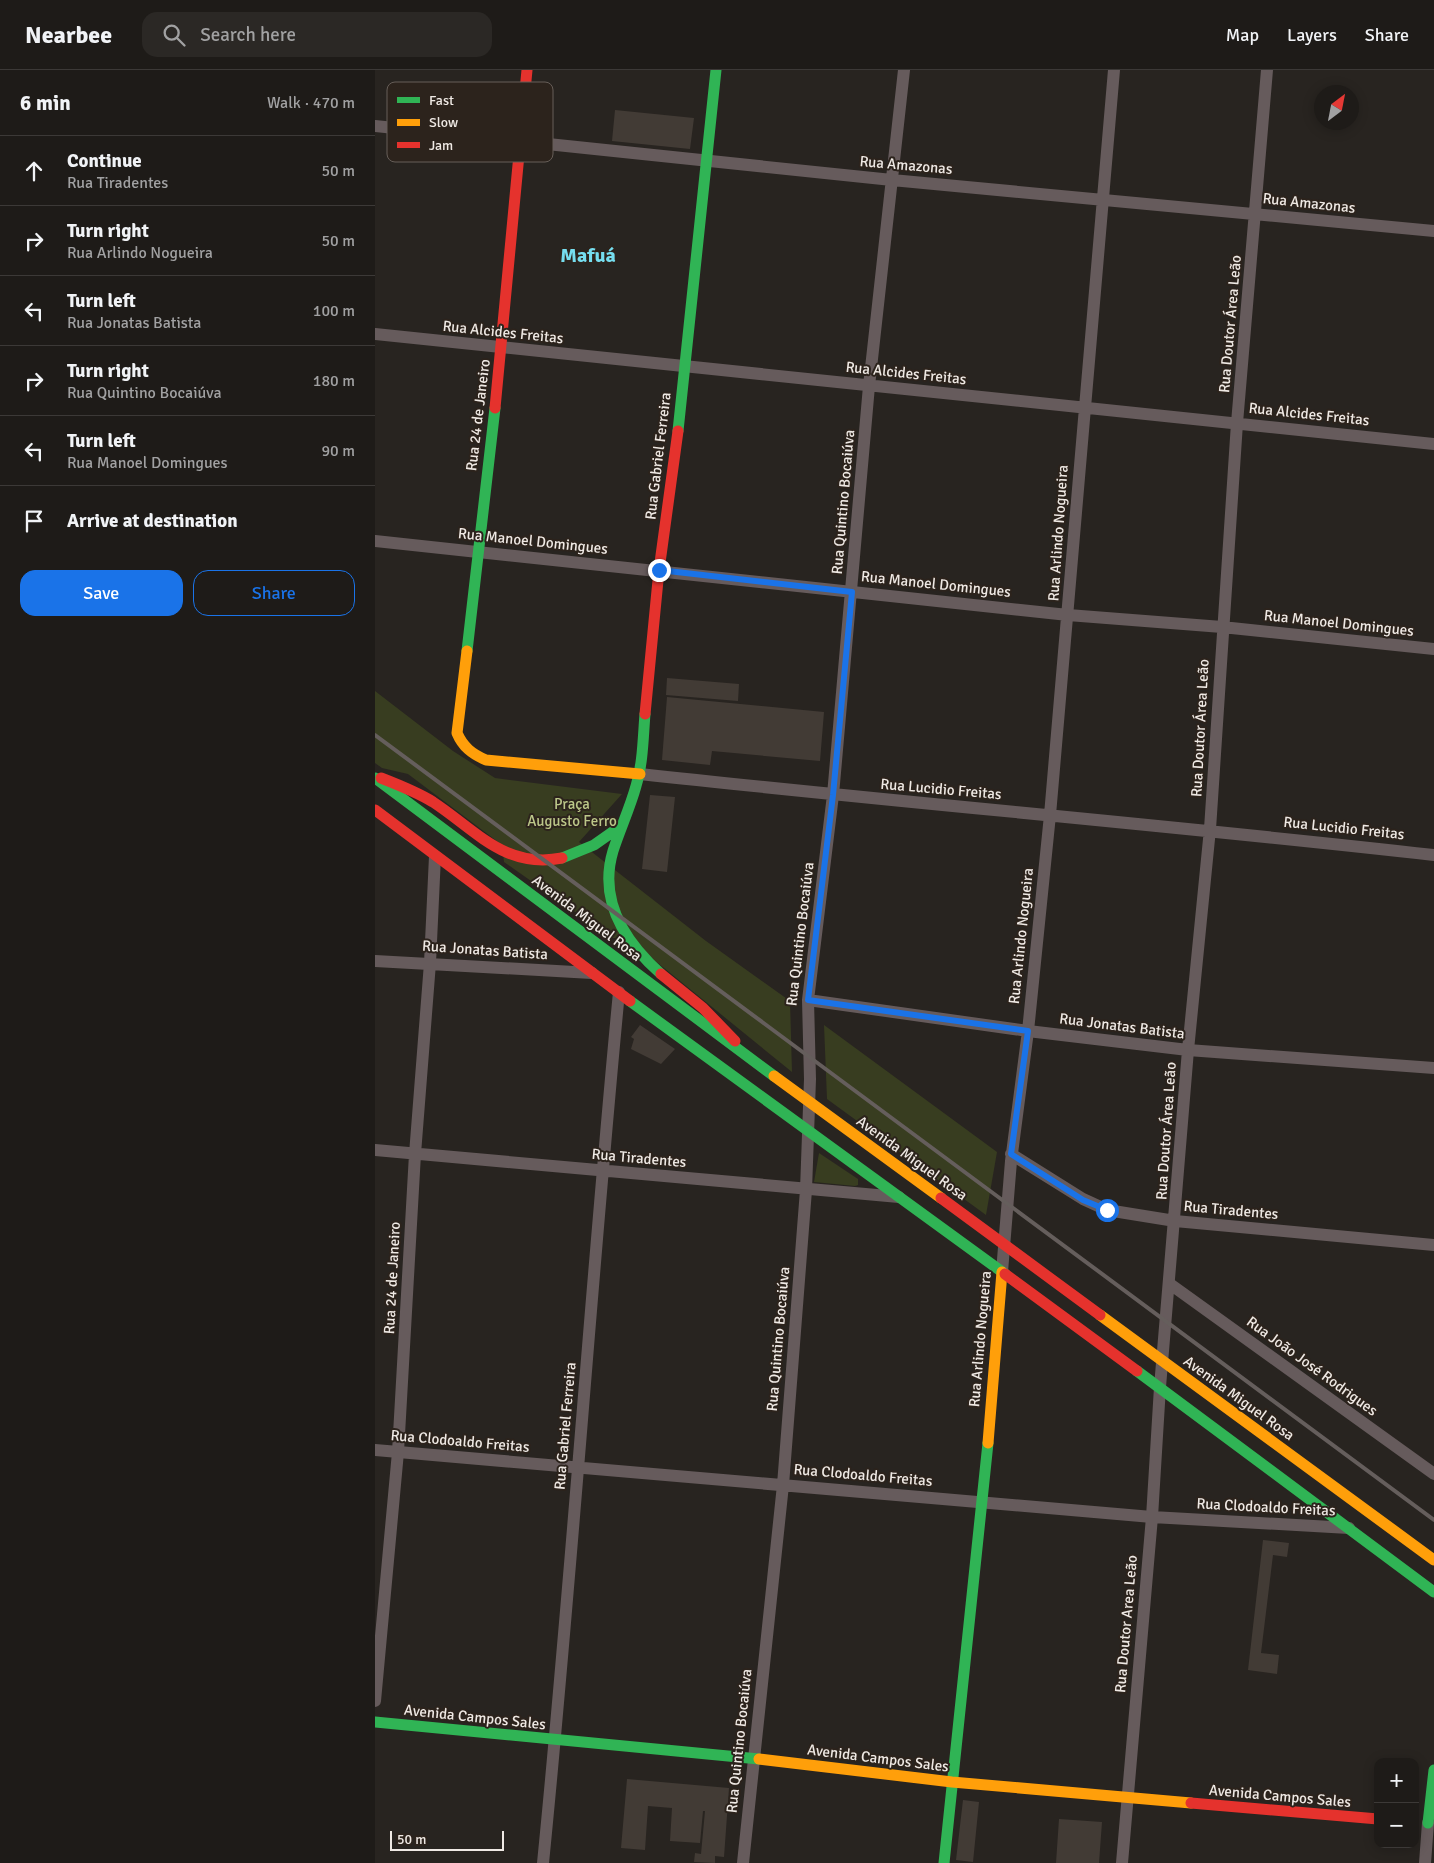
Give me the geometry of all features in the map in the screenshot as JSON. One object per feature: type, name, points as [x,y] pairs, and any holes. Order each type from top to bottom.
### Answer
[{"type":"main road","name":"Rua Gabriel Ferreira","points":[[716,70],[705,160],[686,367],[659,570],[640,774],[621,825],[612,839],[607,874],[608,896],[614,915],[631,946],[713,1016],[746,1055]]},
{"type":"main road","name":"Rua 24 de Janeiro","points":[[457,733],[502,349],[518,162]]},
{"type":"main road","name":"Rua Lucidio Freitas","points":[[457,733],[459,742],[471,753],[486,760],[640,774]]},
{"type":"main road","points":[[375,777],[423,796],[493,846],[503,852],[522,857],[558,860],[612,839]]},
{"type":"main road","name":"Avenida Miguel Rosa","points":[[375,777],[746,1055],[1434,1560]]},
{"type":"main road","points":[[375,810],[592,973],[1160,1388],[1434,1592]]},
{"type":"main road","name":"Rua Arlindo Nogueira","points":[[944,1863],[983,1502],[1002,1272]]},
{"type":"main road","name":"Avenida Campos Sales","points":[[375,1722],[753,1758],[952,1782],[1374,1819]]},
{"type":"main road","points":[[1431,1824],[1434,1770]]},
{"type":"street","name":"Rua Quintino Bocaiúva","points":[[743,1863],[783,1485],[806,1190],[810,1079],[807,1020],[808,1000],[833,795],[869,386],[904,70]]},
{"type":"street","name":"Rua Arlindo Nogueira","points":[[1002,1272],[1004,1221],[1028,1031],[1050,815],[1068,615],[1083,407],[1114,70]]},
{"type":"street","name":"Rua Doutor Área Leão","points":[[1160,1388],[1188,1050],[1210,829],[1237,423],[1267,70]]},
{"type":"street","name":"Rua Amazonas","points":[[553,144],[891,180],[1103,198],[1434,231]]},
{"type":"street","name":"Rua Alcides Freitas","points":[[375,334],[502,349],[1434,444]]},
{"type":"street","name":"Rua Manoel Domingues","points":[[375,541],[1068,615],[1222,627],[1434,649]]},
{"type":"street","name":"Rua Lucidio Freitas","points":[[640,774],[833,795],[1210,829],[1434,855]]},
{"type":"street","name":"Rua 24 de Janeiro","points":[[375,1701],[399,1452],[415,1154],[430,963],[435,856]]},
{"type":"street","name":"Rua Jonatas Batista","points":[[375,960],[592,973]]},
{"type":"street","name":"Rua Gabriel Ferreira","points":[[543,1863],[619,992]]},
{"type":"street","name":"Rua Jonatas Batista","points":[[808,1000],[1028,1031],[1188,1050],[1434,1068]]},
{"type":"street","name":"Rua Tiradentes","points":[[375,1150],[899,1197]]},
{"type":"street","name":"Rua Tiradentes","points":[[1011,1158],[1083,1200],[1107,1210],[1175,1221],[1434,1245]]},
{"type":"street","name":"Rua João José Rodrigues","points":[[1170,1284],[1434,1474]]},
{"type":"street","name":"Rua Doutor Area Leão","points":[[1122,1863],[1152,1517],[1160,1388]]},
{"type":"street","name":"Rua Clodoaldo Freitas","points":[[375,1450],[1152,1517],[1349,1528]]},
{"type":"street","points":[[1425,1863],[1431,1824]]},
{"type":"green space","name":"Praça Augusto Ferro","points":[[375,691],[453,751],[495,778],[622,794],[579,842],[706,941],[790,1001],[792,1072],[648,955],[633,938],[612,938],[504,862],[502,845],[408,774],[382,768],[375,763]]},
{"type":"green space","points":[[824,1025],[997,1152],[986,1215],[827,1099]]},
{"type":"green space","points":[[819,1153],[858,1179],[858,1185],[814,1182]]},
{"type":"building","points":[[615,110],[694,118],[690,149],[612,141]]},
{"type":"building","points":[[667,678],[739,684],[738,701],[666,695]]},
{"type":"building","points":[[667,697],[824,712],[820,761],[712,751],[710,765],[662,760]]},
{"type":"building","points":[[650,795],[675,797],[667,872],[642,869]]},
{"type":"building","points":[[640,1025],[675,1049],[661,1064],[631,1049],[634,1039],[631,1037]]},
{"type":"building","points":[[1263,1540],[1289,1543],[1287,1557],[1273,1555],[1261,1653],[1279,1655],[1277,1674],[1248,1670]]},
{"type":"building","points":[[627,1779],[729,1788],[724,1857],[715,1856],[715,1863],[694,1862],[695,1853],[701,1854],[705,1811],[703,1811],[700,1843],[670,1841],[672,1808],[648,1806],[645,1850],[621,1848]]},
{"type":"building","points":[[963,1800],[979,1802],[973,1862],[956,1860]]},
{"type":"building","points":[[1059,1819],[1102,1822],[1099,1863],[1056,1863]]},
{"type":"railway","points":[[375,735],[1434,1520]]},
{"type":"traffic: fast","points":[[678,431],[716,70]]},
{"type":"traffic: fast","points":[[467,651],[495,408]]},
{"type":"traffic: fast","points":[[645,714],[640,768],[631,802],[613,851],[609,869],[609,887],[612,903],[626,934],[648,962],[661,974]]},
{"type":"traffic: fast","points":[[375,778],[774,1076]]},
{"type":"traffic: fast","points":[[562,858],[594,845],[621,826]]},
{"type":"traffic: fast","points":[[630,1001],[1005,1274]]},
{"type":"traffic: fast","points":[[1137,1371],[1434,1592]]},
{"type":"traffic: fast","points":[[944,1863],[988,1443]]},
{"type":"traffic: fast","points":[[375,1722],[759,1759]]},
{"type":"traffic: fast","points":[[1428,1823],[1434,1770]]},
{"type":"traffic: slow","points":[[467,651],[457,733],[472,753],[486,760],[640,774]]},
{"type":"traffic: slow","points":[[774,1076],[941,1198]]},
{"type":"traffic: slow","points":[[988,1443],[1002,1272]]},
{"type":"traffic: slow","points":[[1100,1315],[1434,1560]]},
{"type":"traffic: slow","points":[[759,1759],[952,1782],[1191,1803]]},
{"type":"traffic: jam","points":[[526,82],[527,70]]},
{"type":"traffic: jam","points":[[495,408],[518,162]]},
{"type":"traffic: jam","points":[[645,714],[659,570],[678,431]]},
{"type":"traffic: jam","points":[[381,778],[427,798],[478,835],[508,853],[524,858],[542,860],[562,858]]},
{"type":"traffic: jam","points":[[375,810],[630,1001]]},
{"type":"traffic: jam","points":[[661,974],[703,1008],[735,1041]]},
{"type":"traffic: jam","points":[[941,1198],[1100,1315]]},
{"type":"traffic: jam","points":[[1005,1274],[1137,1371]]},
{"type":"traffic: jam","points":[[1191,1803],[1374,1819]]},
{"type":"district","name":"Mafuá","points":[[588,255]]},
{"type":"route","points":[[659,570],[852,592],[833,795],[808,1000],[1028,1031],[1011,1154],[1083,1200],[1107,1210]]}]
